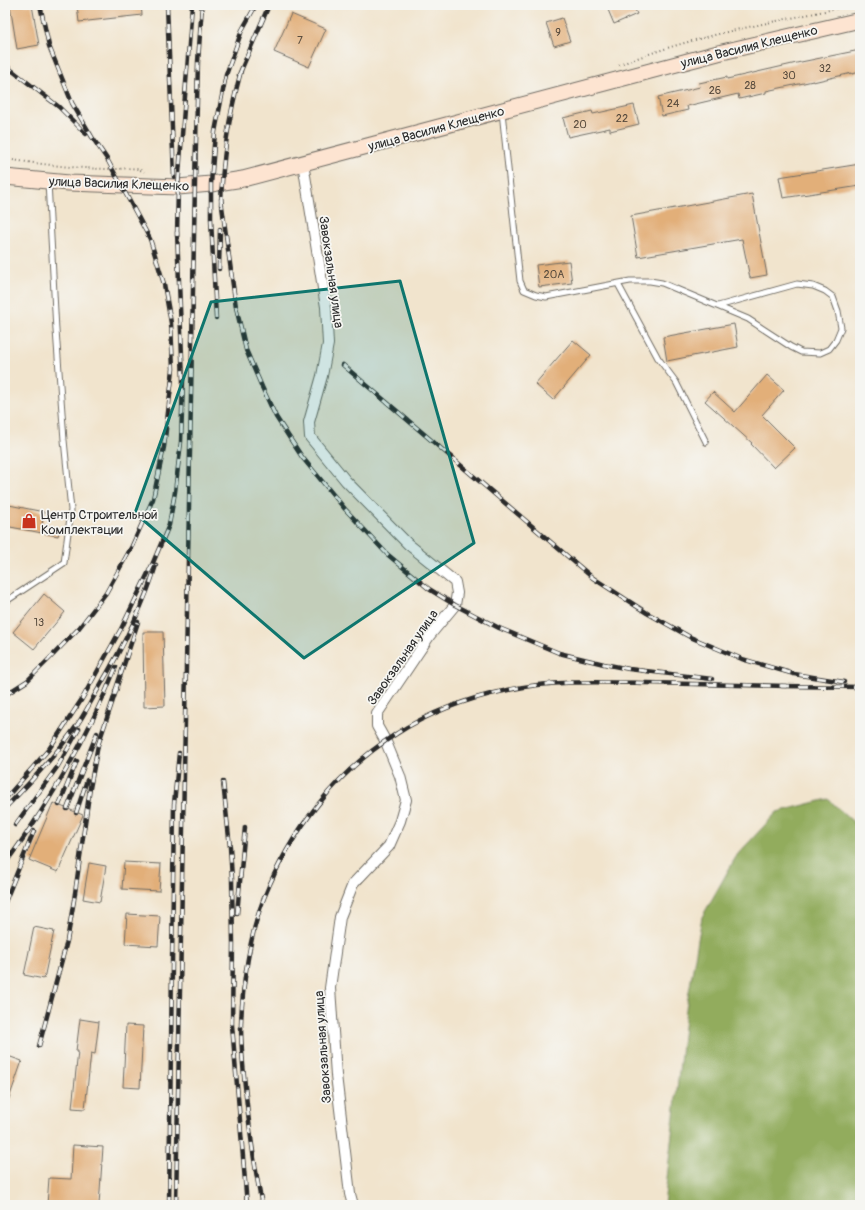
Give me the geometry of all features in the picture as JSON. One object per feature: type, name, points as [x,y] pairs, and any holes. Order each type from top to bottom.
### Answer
[{"type":"street","name":"улица Василия Клещенко","points":[[5,177],[48,181],[183,187],[243,179],[502,111],[718,52],[860,20]]},
{"type":"street","name":"Завокзальная улица","points":[[303,163],[326,307],[328,344],[322,376],[309,422],[310,437],[346,481],[402,538],[455,582],[457,593],[455,604],[426,641],[377,714],[376,726],[386,742],[400,776],[406,800],[400,821],[389,846],[353,884],[340,917],[330,988],[336,1075],[350,1194],[353,1205]]},
{"type":"lane","points":[[502,111],[520,281],[524,290],[546,297],[639,281],[662,283],[748,319],[801,352],[820,353],[829,349],[836,340],[841,328],[838,311],[833,297],[825,291],[813,286],[797,284],[718,306]]},
{"type":"lane","points":[[5,602],[64,563],[71,510],[64,440],[48,181]]},
{"type":"lane","points":[[618,284],[658,358],[676,382],[706,442]]},
{"type":"path","points":[[5,159],[64,167]]},
{"type":"highlighted area","points":[[400,281],[474,543],[304,658],[135,513],[211,302]]},
{"type":"green space","points":[[828,799],[860,828],[860,1205],[664,1205],[686,1009],[702,917],[737,855],[777,812]]},
{"type":"building","points":[[10,5],[32,5],[39,45],[17,49]]},
{"type":"building","points":[[77,5],[141,5],[142,15],[79,22]]},
{"type":"building","points":[[606,5],[633,5],[637,14],[614,24]]},
{"type":"building","points":[[291,14],[326,29],[309,67],[274,52]]},
{"type":"building","points":[[562,18],[570,41],[554,46],[546,23]]},
{"type":"building","points":[[860,50],[860,72],[766,91],[766,93],[739,99],[738,94],[687,106],[688,110],[662,116],[658,97],[700,87],[699,83],[727,77],[727,79]]},
{"type":"building","points":[[634,105],[639,124],[610,131],[610,128],[568,137],[563,118],[592,111],[593,114]]},
{"type":"building","points":[[860,164],[860,186],[783,198],[779,177]]},
{"type":"building","points":[[752,194],[767,275],[750,278],[742,239],[638,257],[631,216]]},
{"type":"building","points":[[569,261],[572,283],[539,287],[536,265]]},
{"type":"building","points":[[734,324],[738,347],[667,361],[663,337]]},
{"type":"building","points":[[573,340],[591,355],[553,400],[535,384]]},
{"type":"building","points":[[767,375],[784,390],[762,415],[795,448],[774,468],[751,444],[752,443],[705,401],[713,392],[735,412]]},
{"type":"building","points":[[9,505],[44,512],[42,525],[60,529],[58,536],[5,526]]},
{"type":"building","points":[[44,594],[65,612],[34,649],[13,632]]},
{"type":"building","points":[[143,632],[163,632],[165,706],[144,707]]},
{"type":"building","points":[[53,803],[83,815],[58,872],[29,860]]},
{"type":"building","points":[[124,862],[161,864],[159,891],[122,889]]},
{"type":"building","points":[[89,863],[106,866],[100,902],[83,899]]},
{"type":"building","points":[[127,914],[160,916],[158,946],[125,944]]},
{"type":"building","points":[[34,927],[54,931],[44,979],[24,975]]},
{"type":"building","points":[[80,1019],[99,1022],[95,1054],[91,1053],[85,1109],[72,1108]]},
{"type":"building","points":[[126,1025],[143,1026],[140,1088],[123,1087]]},
{"type":"building","points":[[5,1055],[22,1061],[6,1107],[5,1107]]},
{"type":"building","points":[[73,1145],[103,1147],[99,1205],[47,1205],[49,1178],[71,1179]]},
{"type":"railway","points":[[5,695],[27,681],[79,628],[106,593],[132,546],[153,499],[164,447],[173,369],[171,323],[164,284],[150,239],[107,159],[72,103],[49,46],[40,5]]},
{"type":"railway","points":[[167,5],[174,177]]},
{"type":"railway","points":[[177,236],[178,187],[192,5]]},
{"type":"railway","points":[[176,1205],[195,182],[198,62],[202,5]]},
{"type":"railway","points":[[216,318],[211,219],[211,184],[215,132],[226,75],[242,30],[256,5]]},
{"type":"railway","points":[[239,75],[269,5]]},
{"type":"railway","points":[[5,65],[59,107],[86,134]]},
{"type":"railway","points":[[221,205],[227,137],[241,71]]},
{"type":"railway","points":[[221,199],[236,307],[246,350],[276,417],[302,457],[345,509],[387,554],[429,589],[455,605],[499,628],[559,653],[629,669],[712,679]]},
{"type":"railway","points":[[219,269],[220,229]]},
{"type":"railway","points":[[5,799],[49,749],[82,699],[122,627],[152,565],[169,525],[175,492],[181,442],[183,381],[177,232]]},
{"type":"railway","points":[[343,365],[593,578],[647,613],[690,637],[742,659],[794,674],[844,682]]},
{"type":"railway","points":[[5,808],[52,758],[82,717],[114,661],[138,614],[156,565]]},
{"type":"railway","points":[[115,692],[138,622]]},
{"type":"railway","points":[[5,864],[22,841],[53,793],[80,744],[116,667]]},
{"type":"railway","points":[[262,1205],[250,1131],[241,1025],[245,977],[251,944],[264,898],[287,850],[301,827],[317,806],[354,766],[374,749],[422,719],[464,702],[508,690],[577,682],[786,686]]},
{"type":"railway","points":[[781,686],[860,687]]},
{"type":"railway","points":[[39,1046],[67,941],[98,745],[117,688]]},
{"type":"railway","points":[[15,825],[58,766],[79,729]]},
{"type":"railway","points":[[67,809],[97,733]]},
{"type":"railway","points":[[169,1205],[174,804],[179,753]]},
{"type":"railway","points":[[59,805],[77,761]]},
{"type":"railway","points":[[76,813],[87,780]]},
{"type":"railway","points":[[223,782],[232,879],[232,1025],[247,1205]]},
{"type":"railway","points":[[237,914],[245,827]]},
{"type":"railway","points":[[5,902],[34,831]]},
{"type":"place","name":"Центр Строительной Комплектации","points":[[29,521]]}]
